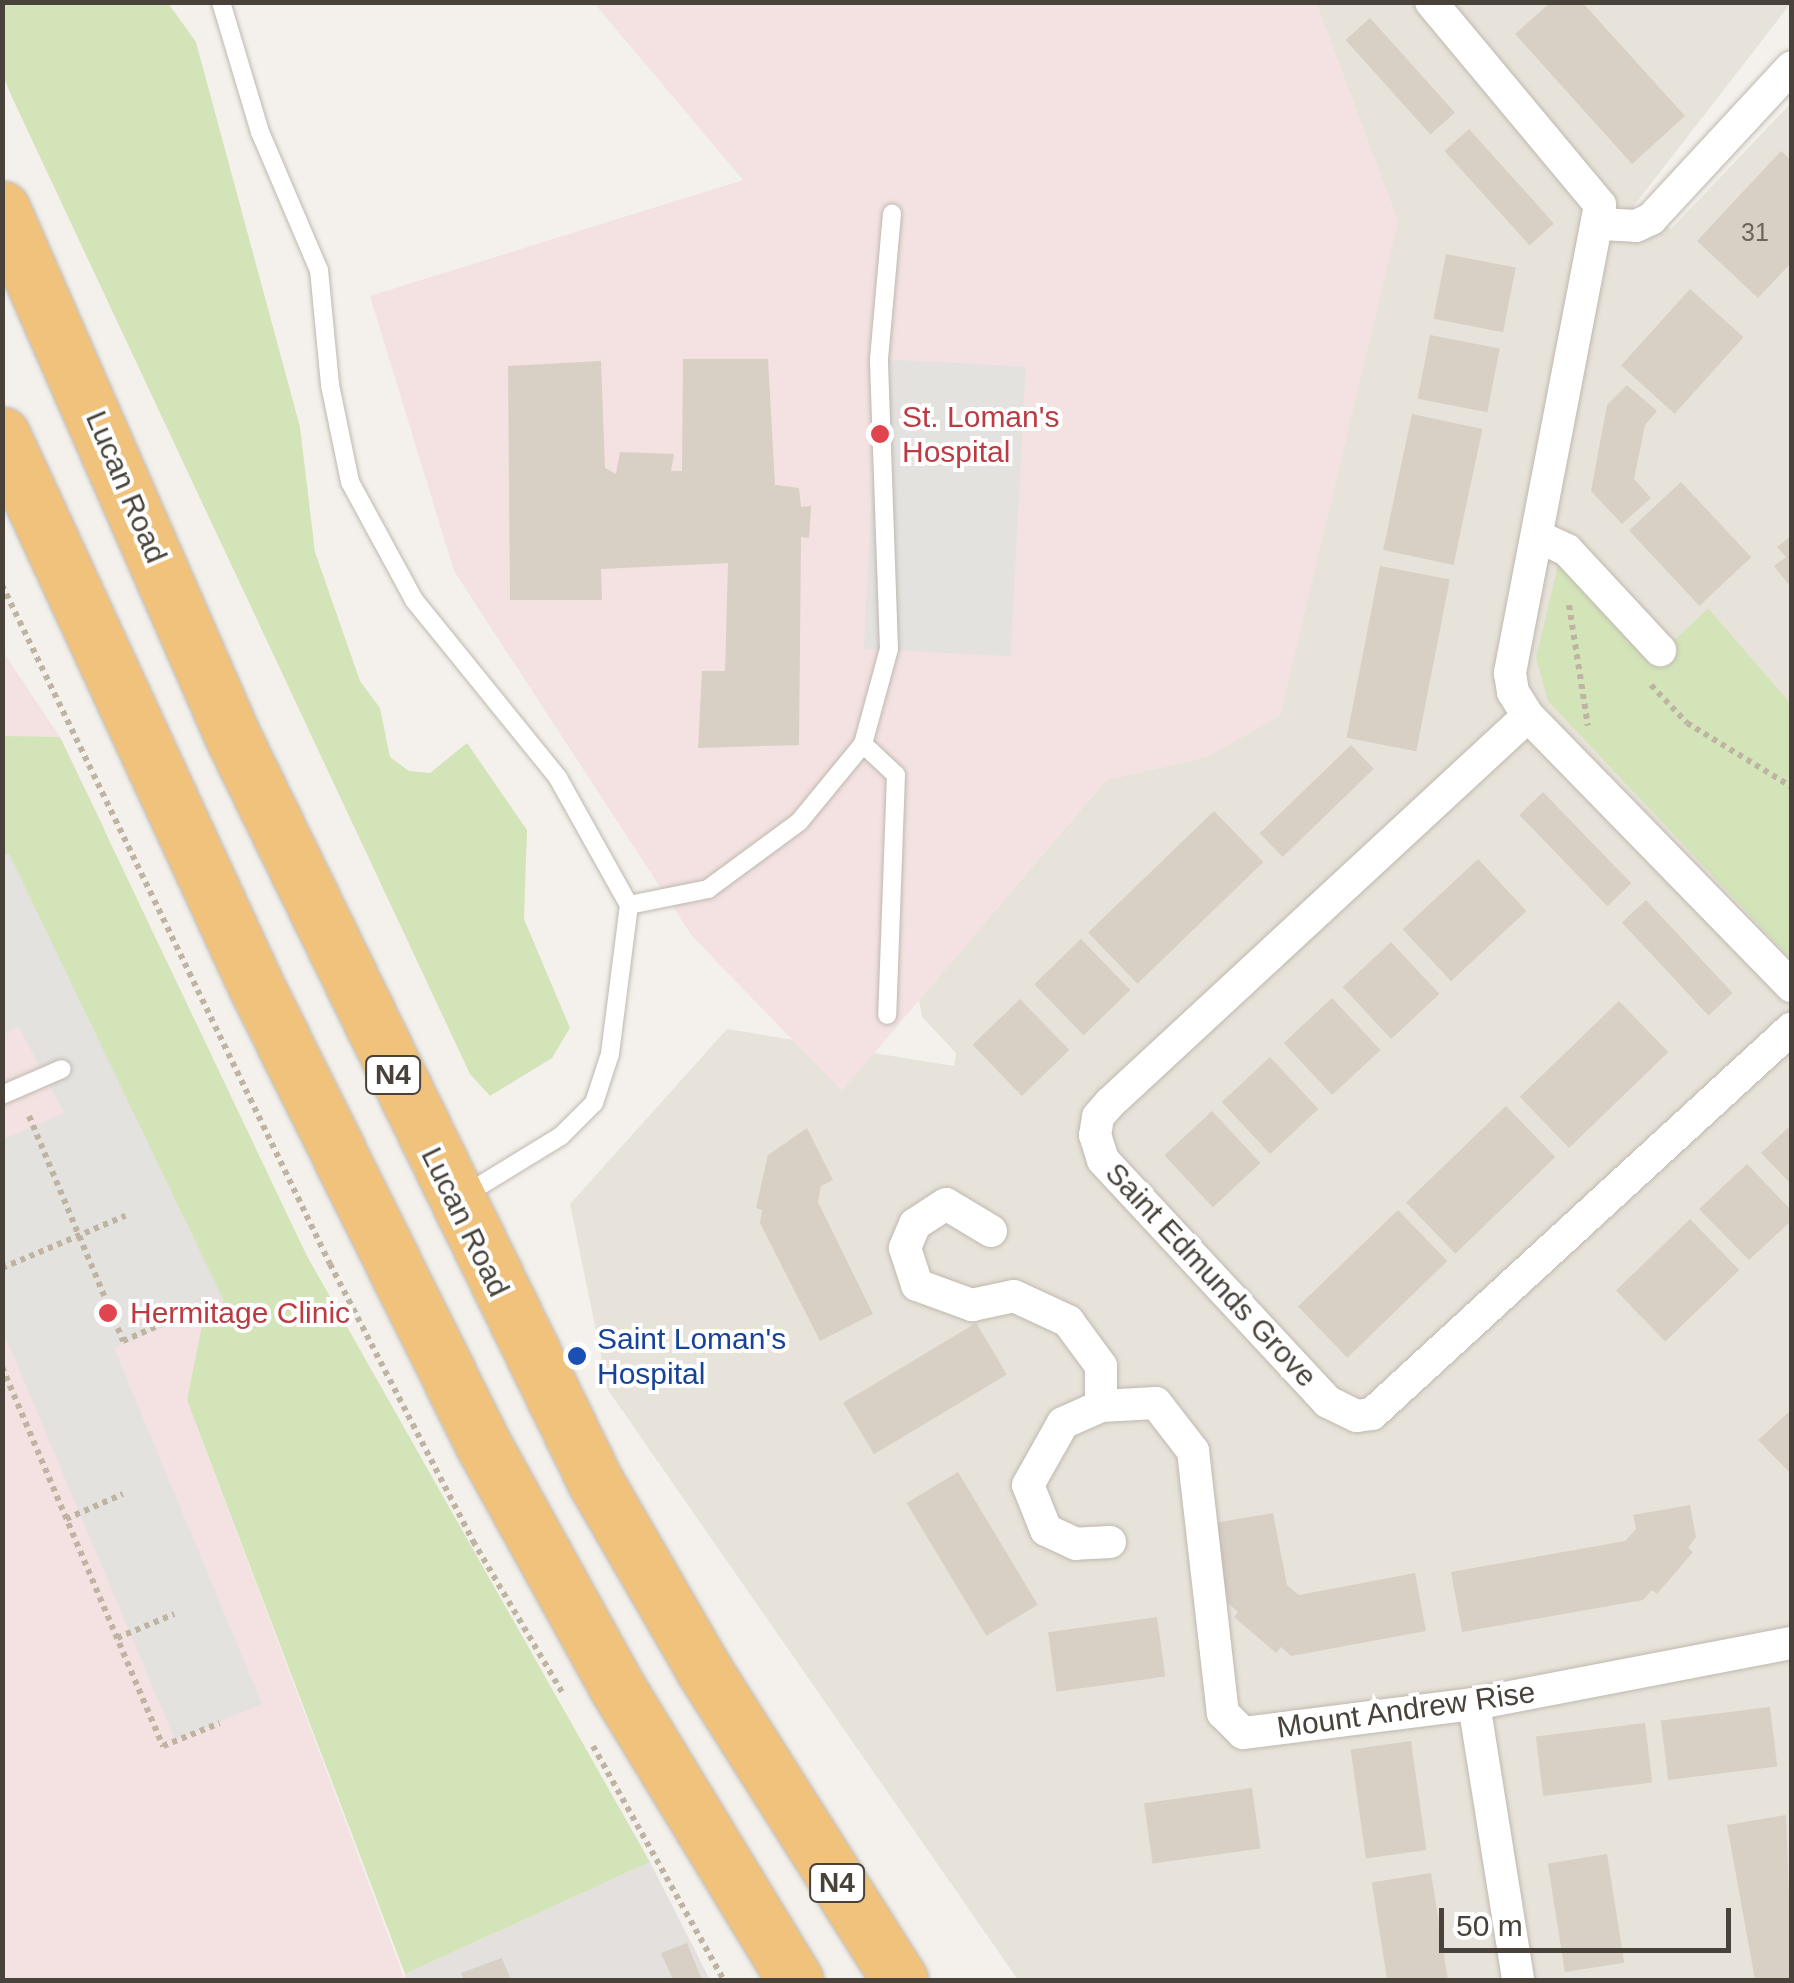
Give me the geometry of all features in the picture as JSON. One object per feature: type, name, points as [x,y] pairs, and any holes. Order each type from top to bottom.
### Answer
[{"type":"highway","name":"Lucan Road","points":[[2,208],[233,736],[454,1201],[605,1498],[900,1980]]},
{"type":"highway","points":[[2,434],[178,819],[484,1446],[617,1687],[795,1980]]},
{"type":"highway","points":[[2,529],[178,819]]},
{"type":"street","points":[[1431,2],[1591,189],[1600,224],[1510,673],[1512,692],[1528,716],[1792,987]]},
{"type":"street","points":[[1600,224],[1636,226],[1651,219],[1792,67]]},
{"type":"street","points":[[1538,537],[1567,550],[1649,661]]},
{"type":"street","name":"Saint Edmunds Grove","points":[[1528,716],[1110,1103],[1098,1117],[1095,1135],[1104,1160],[1328,1402],[1357,1416],[1372,1414],[1792,1028]]},
{"type":"street","points":[[990,1231],[946,1204],[915,1224],[905,1248],[917,1285],[972,1305],[1014,1296],[1068,1321],[1100,1366],[1101,1406]]},
{"type":"street","name":"Mount Andrew Rise","points":[[1110,1542],[1076,1544],[1046,1530],[1028,1485],[1064,1423],[1101,1406],[1156,1403],[1192,1452],[1223,1713],[1243,1733],[1474,1704],[1792,1644]]},
{"type":"street","points":[[1474,1704],[1518,1980]]},
{"type":"lane","points":[[222,2],[260,132],[318,270],[330,385],[350,482],[414,600],[558,778],[629,904],[610,1054],[594,1102],[561,1136],[454,1201]]},
{"type":"lane","points":[[629,904],[708,889],[800,822],[862,744],[889,649],[878,359],[892,214]]},
{"type":"lane","points":[[862,744],[896,775],[887,1015]]},
{"type":"lane","points":[[2,1095],[62,1069]]},
{"type":"path","points":[[1578,740],[1589,724],[1568,594],[1579,607]]},
{"type":"path","points":[[1649,661],[1687,723],[1792,787]]},
{"type":"path","points":[[29,1116],[123,1340],[171,1320]]},
{"type":"path","points":[[2,1268],[125,1216]]},
{"type":"path","points":[[2,1367],[163,1746],[220,1722]]},
{"type":"path","points":[[66,1519],[123,1494]]},
{"type":"path","points":[[117,1638],[174,1614]]},
{"type":"shaded area","name":"St. Loman's Hospital","points":[[594,3],[1316,3],[1398,222],[1280,716],[1207,757],[1106,780],[842,1091],[692,936],[454,571],[370,296],[743,180]]},
{"type":"shaded area","points":[[1316,3],[1791,3],[1633,207],[1671,229],[1791,103],[1791,1980],[1018,1980],[608,1390],[570,1204],[727,1029],[954,1066],[956,1053],[922,1017],[919,1000],[1106,780],[1207,757],[1398,222]]},
{"type":"shaded area","points":[[879,359],[1026,367],[1011,656],[864,649]]},
{"type":"shaded area","name":"Hermitage Clinic","points":[[2,650],[60,737],[103,825],[224,1301],[202,1325],[187,1400],[405,1980],[3,1980]]},
{"type":"shaded area","points":[[9,854],[224,1301],[114,1348],[262,1704],[175,1740],[3,1331],[2,1140],[64,1113],[19,1027],[3,1034],[2,857]]},
{"type":"shaded area","points":[[650,1862],[710,1980],[405,1980],[405,1974]]},
{"type":"green space","points":[[2,3],[168,3],[196,42],[300,427],[315,552],[360,681],[380,708],[390,757],[409,771],[430,773],[467,743],[527,830],[524,919],[570,1028],[552,1058],[490,1096],[470,1074],[10,93],[3,75]]},
{"type":"green space","points":[[1558,565],[1651,663],[1708,608],[1791,704],[1791,959],[1548,701],[1536,658]]},
{"type":"green space","points":[[3,736],[60,737],[307,1256],[650,1862],[405,1974],[187,1400],[202,1325],[223,1301],[9,854],[3,856]]},
{"type":"building","points":[[1551,2],[1582,2],[1685,116],[1632,164],[1515,34]]},
{"type":"building","points":[[1370,18],[1455,112],[1430,134],[1345,40]]},
{"type":"building","points":[[1469,129],[1554,223],[1529,245],[1444,151]]},
{"type":"building","points":[[1781,151],[1792,161],[1792,262],[1758,298],[1697,241]]},
{"type":"building","points":[[1446,254],[1516,268],[1503,332],[1433,319]]},
{"type":"building","points":[[1690,289],[1744,337],[1675,414],[1621,366]]},
{"type":"building","points":[[1430,335],[1500,349],[1487,412],[1418,399]]},
{"type":"building","points":[[683,359],[768,359],[775,485],[799,488],[801,507],[811,506],[809,538],[801,537],[799,745],[698,748],[702,671],[725,671],[728,563],[601,569],[602,600],[510,600],[508,366],[601,361],[605,468],[616,474],[620,452],[674,454],[671,471],[682,471]]},
{"type":"building","points":[[1627,385],[1657,411],[1645,425],[1634,479],[1651,498],[1622,524],[1591,491],[1607,405]]},
{"type":"building","points":[[1412,414],[1482,429],[1454,565],[1383,550]]},
{"type":"building","points":[[1681,482],[1751,557],[1699,606],[1629,530]]},
{"type":"building","points":[[1792,535],[1792,589],[1774,566],[1786,557],[1777,547]]},
{"type":"building","points":[[1380,566],[1450,580],[1416,751],[1347,738]]},
{"type":"building","points":[[1351,745],[1374,769],[1283,857],[1260,833]]},
{"type":"building","points":[[1543,792],[1631,883],[1607,906],[1519,815]]},
{"type":"building","points":[[1214,811],[1263,862],[1137,984],[1088,933]]},
{"type":"building","points":[[1478,859],[1526,911],[1451,981],[1403,929]]},
{"type":"building","points":[[1646,900],[1733,993],[1708,1015],[1622,923]]},
{"type":"building","points":[[1081,939],[1130,990],[1084,1035],[1034,984]]},
{"type":"building","points":[[1391,942],[1439,994],[1391,1039],[1343,987]]},
{"type":"building","points":[[1332,998],[1380,1050],[1332,1095],[1284,1043]]},
{"type":"building","points":[[1020,999],[1069,1050],[1022,1096],[973,1045]]},
{"type":"building","points":[[1619,1001],[1668,1052],[1569,1148],[1520,1097]]},
{"type":"building","points":[[1270,1057],[1318,1109],[1270,1154],[1222,1102]]},
{"type":"building","points":[[1506,1106],[1555,1157],[1455,1254],[1406,1203]]},
{"type":"building","points":[[1212,1111],[1260,1163],[1213,1207],[1164,1155]]},
{"type":"building","points":[[1792,1124],[1792,1185],[1761,1153]]},
{"type":"building","points":[[807,1128],[833,1180],[821,1186],[818,1202],[873,1314],[820,1341],[760,1223],[762,1210],[756,1208],[768,1155]]},
{"type":"building","points":[[1747,1164],[1792,1211],[1792,1220],[1749,1260],[1699,1209]]},
{"type":"building","points":[[1398,1210],[1447,1261],[1347,1358],[1298,1307]]},
{"type":"building","points":[[1690,1219],[1739,1270],[1665,1342],[1616,1291]]},
{"type":"building","points":[[976,1323],[1007,1374],[874,1454],[843,1403]]},
{"type":"building","points":[[1792,1409],[1792,1475],[1758,1440]]},
{"type":"building","points":[[958,1472],[1038,1605],[986,1636],[907,1503]]},
{"type":"building","points":[[1690,1505],[1696,1537],[1688,1548],[1693,1552],[1657,1594],[1652,1590],[1643,1600],[1462,1632],[1451,1572],[1625,1541],[1636,1529],[1633,1515]]},
{"type":"building","points":[[1273,1513],[1287,1585],[1299,1595],[1415,1573],[1426,1631],[1291,1656],[1281,1647],[1276,1653],[1234,1617],[1238,1612],[1228,1603],[1214,1523]]},
{"type":"building","points":[[1157,1617],[1165,1676],[1056,1692],[1048,1632]]},
{"type":"building","points":[[1770,1707],[1777,1767],[1668,1780],[1661,1720]]},
{"type":"building","points":[[1645,1723],[1652,1783],[1543,1796],[1536,1736]]},
{"type":"building","points":[[1411,1741],[1426,1850],[1366,1858],[1351,1749]]},
{"type":"building","points":[[1252,1788],[1260,1848],[1153,1864],[1144,1803]]},
{"type":"building","points":[[1786,1815],[1792,1980],[1755,1980],[1727,1825]]},
{"type":"building","points":[[1607,1854],[1624,1963],[1565,1972],[1548,1863]]},
{"type":"building","points":[[1431,1873],[1448,1980],[1387,1980],[1372,1882]]},
{"type":"building","points":[[687,1943],[702,1980],[673,1980],[661,1953]]},
{"type":"building","points":[[502,1958],[511,1980],[464,1980],[461,1973]]},
{"type":"place","name":"St. Loman's Hospital","points":[[880,434]]},
{"type":"place","name":"Hermitage Clinic","points":[[108,1313]]},
{"type":"place","name":"Saint Loman's Hospital","points":[[577,1356]]}]
